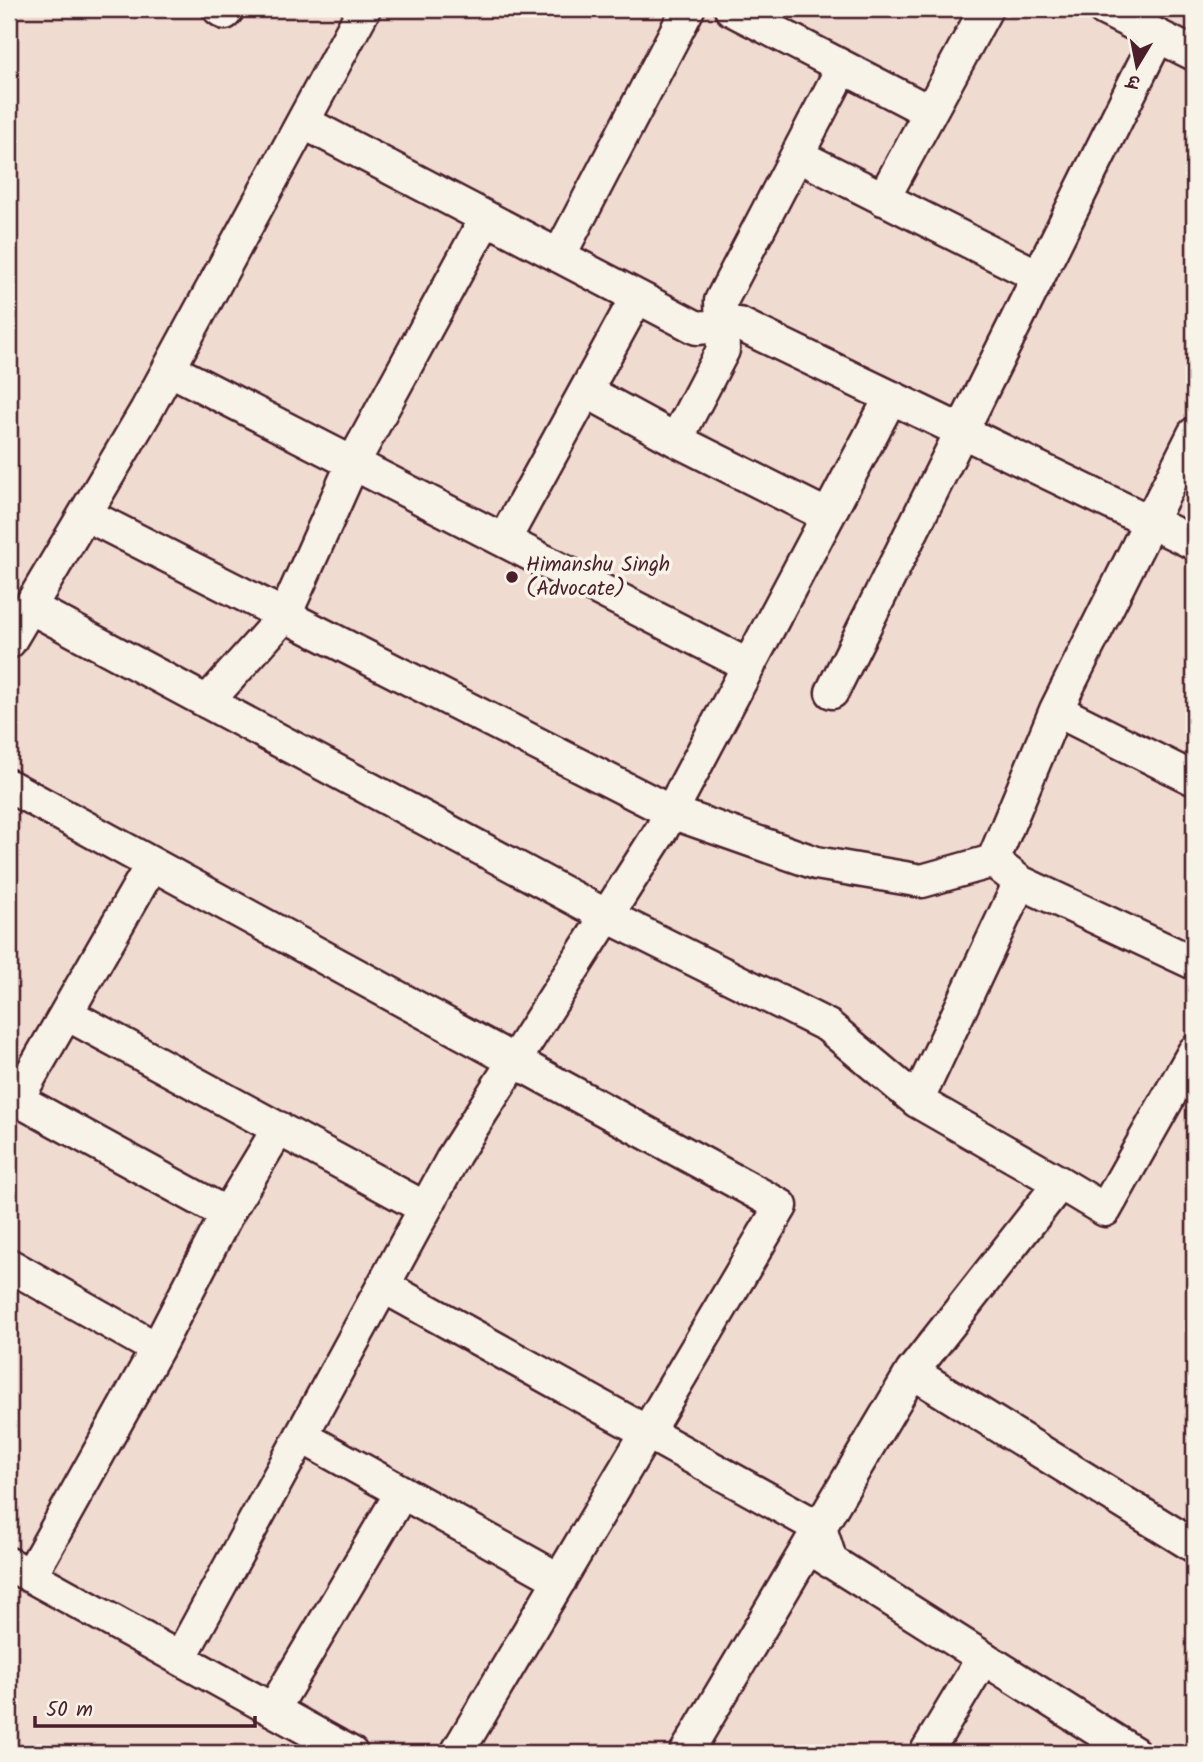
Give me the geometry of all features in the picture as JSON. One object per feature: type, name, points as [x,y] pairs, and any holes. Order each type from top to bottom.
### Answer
[{"type":"street","points":[[219,9],[225,13],[228,9]]},
{"type":"street","points":[[9,642],[169,369],[364,9]]},
{"type":"street","points":[[559,256],[688,9]]},
{"type":"street","points":[[731,9],[930,112]]},
{"type":"street","points":[[883,199],[986,9]]},
{"type":"street","points":[[1104,9],[1194,54]]},
{"type":"street","points":[[831,692],[1158,36]]},
{"type":"street","points":[[676,440],[723,350],[721,301],[843,67]]},
{"type":"street","points":[[303,122],[697,328],[739,324],[1194,543]]},
{"type":"street","points":[[797,155],[1038,276]]},
{"type":"street","points":[[207,702],[285,615],[353,463],[486,218]]},
{"type":"street","points":[[504,540],[637,297]]},
{"type":"street","points":[[169,369],[749,666]]},
{"type":"street","points":[[586,391],[676,440],[828,516]]},
{"type":"street","points":[[180,1658],[455,1154],[671,812],[891,397]]},
{"type":"street","points":[[993,861],[1056,710],[1194,434]]},
{"type":"street","points":[[85,514],[671,812],[816,863],[922,881],[993,861]]},
{"type":"street","points":[[30,607],[607,916],[828,1026],[917,1101],[1105,1210],[1194,1052]]},
{"type":"street","points":[[1056,710],[1194,779]]},
{"type":"street","points":[[9,786],[781,1206],[457,1753]]},
{"type":"street","points":[[993,861],[1020,882],[1194,963]]},
{"type":"street","points":[[152,864],[67,1014],[13,1097],[227,1214]]},
{"type":"street","points":[[917,1101],[1020,882]]},
{"type":"street","points":[[67,1014],[425,1208]]},
{"type":"street","points":[[279,1128],[227,1214],[157,1349],[20,1570],[351,1753]]},
{"type":"street","points":[[686,1753],[820,1546],[912,1372],[1060,1183]]},
{"type":"street","points":[[9,1265],[157,1349]]},
{"type":"street","points":[[383,1286],[647,1433],[820,1546],[983,1658],[1134,1753]]},
{"type":"street","points":[[912,1372],[1194,1546]]},
{"type":"street","points":[[301,1436],[560,1580]]},
{"type":"street","points":[[273,1710],[402,1492]]},
{"type":"street","points":[[926,1753],[983,1658]]},
{"type":"place","name":"Himanshu Singh (Advocate)","points":[[512,577]]}]
